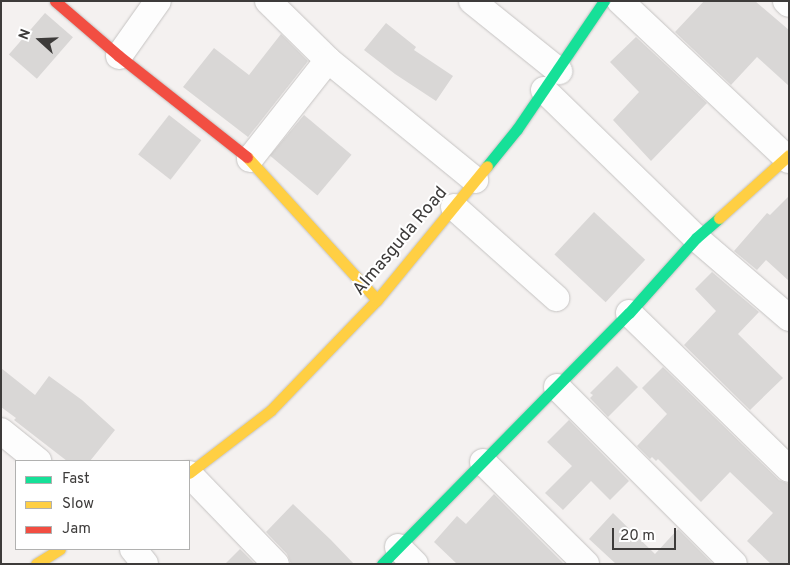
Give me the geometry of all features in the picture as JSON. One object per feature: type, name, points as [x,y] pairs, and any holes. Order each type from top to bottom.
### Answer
[{"type":"street","points":[[55,1],[119,56],[250,159],[376,300]]},
{"type":"street","points":[[119,56],[158,1]]},
{"type":"street","points":[[268,1],[328,60],[475,180]]},
{"type":"street","points":[[472,1],[551,81],[696,238],[789,318]]},
{"type":"street","name":"Almasguda Road","points":[[190,473],[271,410],[376,300],[517,128],[604,1]]},
{"type":"street","points":[[398,558],[483,462],[629,313],[696,238],[788,158],[620,1]]},
{"type":"street","points":[[786,1],[789,4]]},
{"type":"street","points":[[250,159],[328,60]]},
{"type":"street","points":[[454,207],[556,298]]},
{"type":"street","points":[[629,313],[789,469]]},
{"type":"street","points":[[557,387],[734,564]]},
{"type":"street","points":[[1,430],[37,460]]},
{"type":"street","points":[[483,462],[586,564]]},
{"type":"street","points":[[190,475],[276,564]]},
{"type":"street","points":[[36,564],[58,550]]},
{"type":"street","points":[[134,550],[145,564]]},
{"type":"building","points":[[704,1],[755,1],[789,30],[789,86],[757,57],[731,85],[675,32]]},
{"type":"building","points":[[45,13],[73,37],[37,79],[9,55]]},
{"type":"building","points":[[386,23],[416,47],[414,50],[453,76],[436,101],[395,74],[364,50]]},
{"type":"building","points":[[281,34],[308,61],[248,137],[183,87],[214,48],[249,75]]},
{"type":"building","points":[[636,37],[707,103],[651,161],[613,120],[639,92],[610,62]]},
{"type":"building","points":[[169,115],[201,140],[171,180],[138,154]]},
{"type":"building","points":[[304,115],[351,155],[317,195],[270,156]]},
{"type":"building","points":[[789,196],[789,281],[766,260],[757,270],[734,251],[767,213],[770,215]]},
{"type":"building","points":[[594,212],[645,260],[606,302],[554,254]]},
{"type":"building","points":[[712,272],[759,312],[738,334],[783,378],[750,410],[684,345],[716,311],[695,289]]},
{"type":"building","points":[[617,366],[638,387],[608,417],[590,398],[593,395],[590,393]]},
{"type":"building","points":[[663,367],[779,480],[789,484],[789,564],[771,564],[747,541],[773,513],[730,472],[701,502],[658,459],[656,461],[652,457],[650,459],[637,446],[667,414],[642,388]]},
{"type":"building","points":[[1,368],[35,395],[49,376],[82,400],[115,430],[91,460],[66,460],[14,420],[16,418],[1,407]]},
{"type":"building","points":[[569,420],[629,481],[610,500],[591,481],[563,510],[545,493],[572,466],[547,442]]},
{"type":"building","points":[[494,494],[564,564],[457,564],[434,542],[457,516],[466,524]]},
{"type":"building","points":[[293,504],[354,564],[291,564],[287,554],[266,532]]},
{"type":"building","points":[[613,513],[655,554],[678,529],[713,564],[616,564],[589,539]]},
{"type":"building","points":[[240,549],[255,564],[225,564]]},
{"type":"traffic: fast","points":[[487,166],[517,129],[604,1]]},
{"type":"traffic: fast","points":[[382,564],[629,313],[696,238],[719,218]]},
{"type":"traffic: slow","points":[[719,218],[789,155]]},
{"type":"traffic: slow","points":[[247,157],[377,300]]},
{"type":"traffic: slow","points":[[190,472],[271,410],[377,300],[487,166]]},
{"type":"traffic: slow","points":[[36,564],[58,550]]},
{"type":"traffic: jam","points":[[55,1],[119,56],[247,157]]}]
